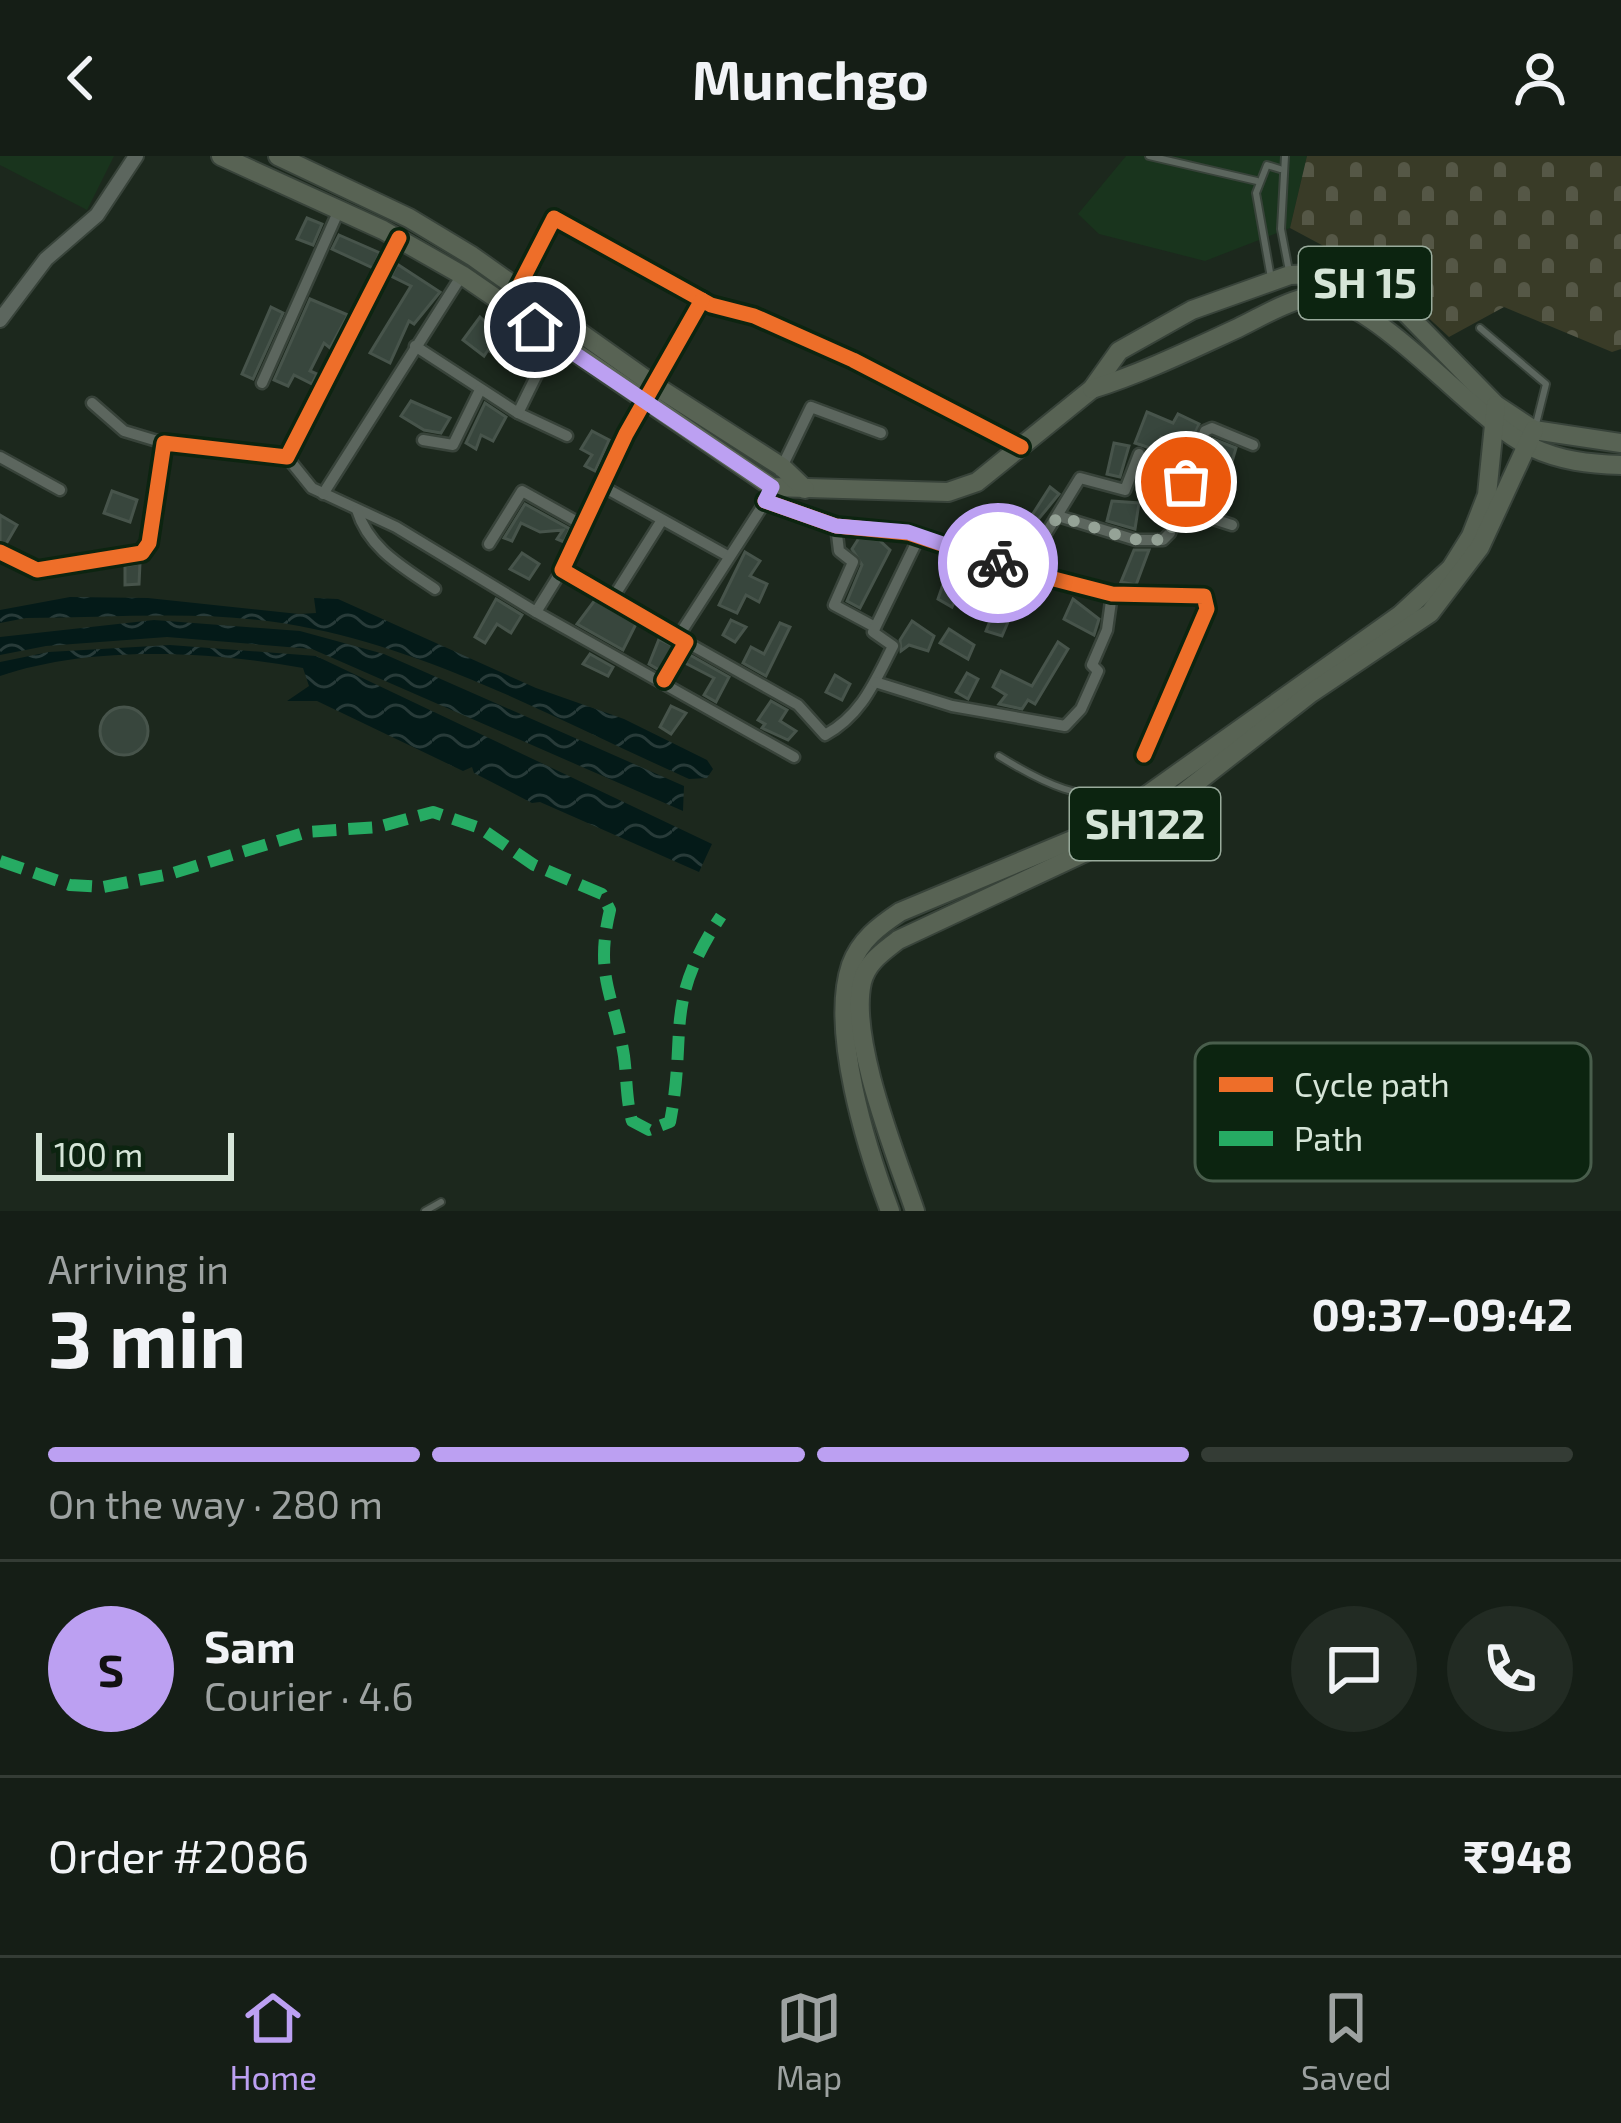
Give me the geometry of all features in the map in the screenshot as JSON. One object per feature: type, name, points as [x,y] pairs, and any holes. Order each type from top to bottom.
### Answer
[{"type":"main road","name":"SH 15","points":[[221,156],[399,238],[462,275],[769,494],[948,492],[977,482],[1092,388],[1119,350],[1192,310],[1281,277],[1340,273],[1359,280],[1403,310],[1495,415]]},
{"type":"main road","points":[[278,156],[409,218],[518,288],[654,386],[782,467],[805,490]]},
{"type":"main road","name":"SH 15","points":[[1092,388],[1135,375],[1302,298],[1339,298],[1376,321],[1495,415],[1573,463],[1621,465]]},
{"type":"main road","points":[[890,1211],[864,1081],[846,1026],[849,970],[874,929],[900,912],[1101,828],[1155,795],[1292,687],[1400,615],[1450,568],[1487,495],[1495,415]]},
{"type":"main road","name":"SH 15","points":[[1531,438],[1619,443]]},
{"type":"main road","name":"SH122","points":[[915,1211],[864,1081],[862,980],[872,961],[898,940],[1142,826],[1311,693],[1430,613],[1480,547],[1531,438]]},
{"type":"street","points":[[0,320],[46,259],[97,215],[136,156]]},
{"type":"street","points":[[262,383],[339,210]]},
{"type":"street","points":[[518,288],[554,218],[702,300],[754,316],[853,360],[1021,447]]},
{"type":"street","points":[[287,457],[399,238]]},
{"type":"street","points":[[323,494],[462,275]]},
{"type":"street","points":[[536,612],[702,300]]},
{"type":"street","points":[[415,346],[480,390],[567,436]]},
{"type":"street","points":[[518,412],[547,355]]},
{"type":"street","points":[[423,440],[453,445],[480,390]]},
{"type":"street","points":[[92,403],[124,431],[164,443],[287,457],[323,494],[396,527],[794,757]]},
{"type":"street","points":[[664,680],[728,556],[769,494],[811,407],[881,433]]},
{"type":"street","points":[[1058,516],[1130,539],[1162,540],[1179,508],[1205,431],[1212,428],[1253,446]]},
{"type":"street","points":[[0,552],[38,570],[142,554],[149,543],[164,443]]},
{"type":"street","points":[[1023,571],[1084,477],[1125,490],[1139,454]]},
{"type":"street","points":[[0,458],[60,490]]},
{"type":"street","points":[[600,485],[728,556]]},
{"type":"street","points":[[489,544],[522,491],[581,524]]},
{"type":"street","points":[[769,494],[836,526],[919,537],[1112,594],[1198,594],[1208,601],[1144,755]]},
{"type":"street","points":[[1179,508],[1232,526]]},
{"type":"street","points":[[356,510],[362,529],[382,552],[435,589]]},
{"type":"street","points":[[611,601],[621,577],[662,520]]},
{"type":"street","points":[[836,526],[839,551],[853,562],[834,605],[875,627]]},
{"type":"street","points":[[562,570],[798,705],[825,734],[843,725],[875,682],[893,646],[873,632],[919,537]]},
{"type":"street","points":[[875,682],[952,706],[1065,726],[1081,710],[1098,671],[1092,665],[1107,630],[1112,594]]},
{"type":"lane","points":[[1149,156],[1257,182]]},
{"type":"lane","points":[[1281,277],[1280,169],[1285,156]]},
{"type":"lane","points":[[1280,169],[1267,165],[1257,182],[1281,277]]},
{"type":"lane","points":[[1480,328],[1546,384],[1531,438]]},
{"type":"lane","points":[[999,757],[1064,792],[1104,799],[1155,795]]},
{"type":"lane","points":[[425,1211],[441,1202]]},
{"type":"shaded area","points":[[0,156],[114,156],[87,210],[0,165]]},
{"type":"shaded area","points":[[1126,156],[1307,156],[1290,228],[1205,261],[1099,234],[1078,214]]},
{"type":"green space","points":[[1307,156],[1621,156],[1621,349],[1612,352],[1504,307],[1449,337],[1389,281],[1290,228]]},
{"type":"water","points":[[70,597],[148,598],[299,614],[316,613],[314,598],[338,599],[536,688],[624,719],[707,760],[713,769],[707,778],[689,779],[449,671],[350,637],[299,626],[163,616],[26,618],[0,623],[0,610]]},
{"type":"water","points":[[154,620],[300,631],[384,654],[684,786],[683,811],[312,649],[167,637],[46,646],[0,655],[0,637]]},
{"type":"water","points":[[170,645],[316,656],[712,844],[699,872],[540,802],[532,803],[474,773],[472,767],[463,771],[317,701],[287,701],[309,686],[303,668],[190,655],[111,655],[0,676],[0,662],[49,652]]},
{"type":"building","points":[[307,218],[322,224],[313,245],[297,239]]},
{"type":"building","points":[[339,235],[380,253],[373,268],[332,249]]},
{"type":"building","points":[[397,264],[440,292],[414,324],[409,321],[390,363],[370,353],[411,286],[391,276]]},
{"type":"building","points":[[310,299],[348,315],[330,348],[324,343],[310,371],[317,374],[312,384],[294,375],[288,386],[274,380]]},
{"type":"building","points":[[271,307],[283,313],[253,379],[242,374]]},
{"type":"building","points":[[480,317],[508,342],[498,357],[488,350],[484,356],[463,340]]},
{"type":"building","points":[[411,401],[450,418],[441,433],[424,430],[401,416]]},
{"type":"building","points":[[485,403],[506,417],[493,441],[481,435],[476,449],[466,443]]},
{"type":"building","points":[[1147,412],[1173,423],[1178,414],[1199,424],[1189,446],[1161,437],[1156,450],[1135,443]]},
{"type":"building","points":[[592,431],[609,440],[595,471],[585,466],[592,455],[581,449]]},
{"type":"building","points":[[1213,439],[1236,448],[1223,493],[1205,487],[1220,455],[1209,451]]},
{"type":"building","points":[[1114,443],[1129,446],[1120,477],[1107,474]]},
{"type":"building","points":[[1163,461],[1182,469],[1175,488],[1154,480]]},
{"type":"building","points":[[1050,487],[1059,494],[1032,527],[1027,523]]},
{"type":"building","points":[[112,491],[137,500],[130,522],[104,513]]},
{"type":"building","points":[[1112,501],[1139,503],[1135,529],[1107,521]]},
{"type":"building","points":[[525,504],[570,529],[564,542],[557,539],[563,530],[540,532],[521,523],[512,541],[504,538]]},
{"type":"building","points":[[0,515],[17,525],[6,544],[0,542]]},
{"type":"building","points":[[859,538],[879,540],[890,550],[860,608],[847,601],[862,565],[852,549]]},
{"type":"building","points":[[1134,550],[1149,550],[1136,585],[1121,582]]},
{"type":"building","points":[[745,552],[760,561],[750,576],[767,584],[759,602],[746,595],[737,613],[719,605]]},
{"type":"building","points":[[522,553],[539,564],[529,579],[510,569]]},
{"type":"building","points":[[952,558],[992,573],[985,589],[964,580],[952,607],[938,599]]},
{"type":"building","points":[[140,563],[139,584],[125,585],[125,566]]},
{"type":"building","points":[[496,599],[522,615],[511,633],[497,624],[485,643],[475,637]]},
{"type":"building","points":[[1073,599],[1099,619],[1094,635],[1064,619]]},
{"type":"building","points":[[595,600],[636,624],[623,650],[577,624]]},
{"type":"building","points":[[998,601],[1014,608],[1002,636],[986,631]]},
{"type":"building","points":[[731,620],[746,627],[735,642],[723,635]]},
{"type":"building","points":[[912,621],[934,636],[928,651],[909,645],[901,651],[900,640]]},
{"type":"building","points":[[780,623],[790,627],[766,676],[743,663],[751,647],[764,654]]},
{"type":"building","points":[[949,629],[974,645],[968,659],[940,643]]},
{"type":"building","points":[[659,639],[673,646],[659,670],[649,664]]},
{"type":"building","points":[[1058,642],[1068,649],[1035,704],[1028,700],[1022,709],[999,704],[1006,695],[993,687],[1001,671],[1032,686]]},
{"type":"building","points":[[590,654],[613,667],[608,676],[583,664]]},
{"type":"building","points":[[690,655],[729,677],[716,702],[704,695],[714,678],[685,663]]},
{"type":"building","points":[[967,673],[978,679],[968,699],[956,692]]},
{"type":"building","points":[[835,675],[850,684],[842,700],[826,692]]},
{"type":"building","points":[[771,701],[787,710],[780,721],[796,731],[788,740],[762,728],[765,724],[758,720]]},
{"type":"building","points":[[671,706],[686,713],[671,734],[660,727]]},
{"type":"building","points":[[124,707],[141,714],[148,731],[141,748],[124,755],[107,748],[100,731],[107,714]]},
{"type":"marked path","points":[[0,861],[70,885],[103,887],[170,874],[307,832],[378,827],[433,812],[480,828],[534,865],[602,894],[610,910],[604,952],[607,985],[624,1056],[630,1113],[632,1121],[649,1130],[670,1122],[684,996],[721,916]]},
{"type":"cycle path","points":[[518,288],[554,218],[711,305],[754,316],[853,360],[1021,447]]},
{"type":"cycle path","points":[[0,552],[37,570],[142,553],[149,543],[164,443],[287,457],[399,238]]},
{"type":"cycle path","points":[[664,680],[686,642],[562,570],[626,434],[702,300]]},
{"type":"cycle path","points":[[765,501],[836,526],[908,533],[1112,594],[1204,596],[1207,609],[1144,755]]},
{"type":"way so far","points":[[998,563],[1023,571],[1058,516],[1130,539],[1162,540],[1170,533],[1186,482]]},
{"type":"route","points":[[535,327],[758,482],[772,487],[765,501],[836,526],[908,532],[998,563]]}]
